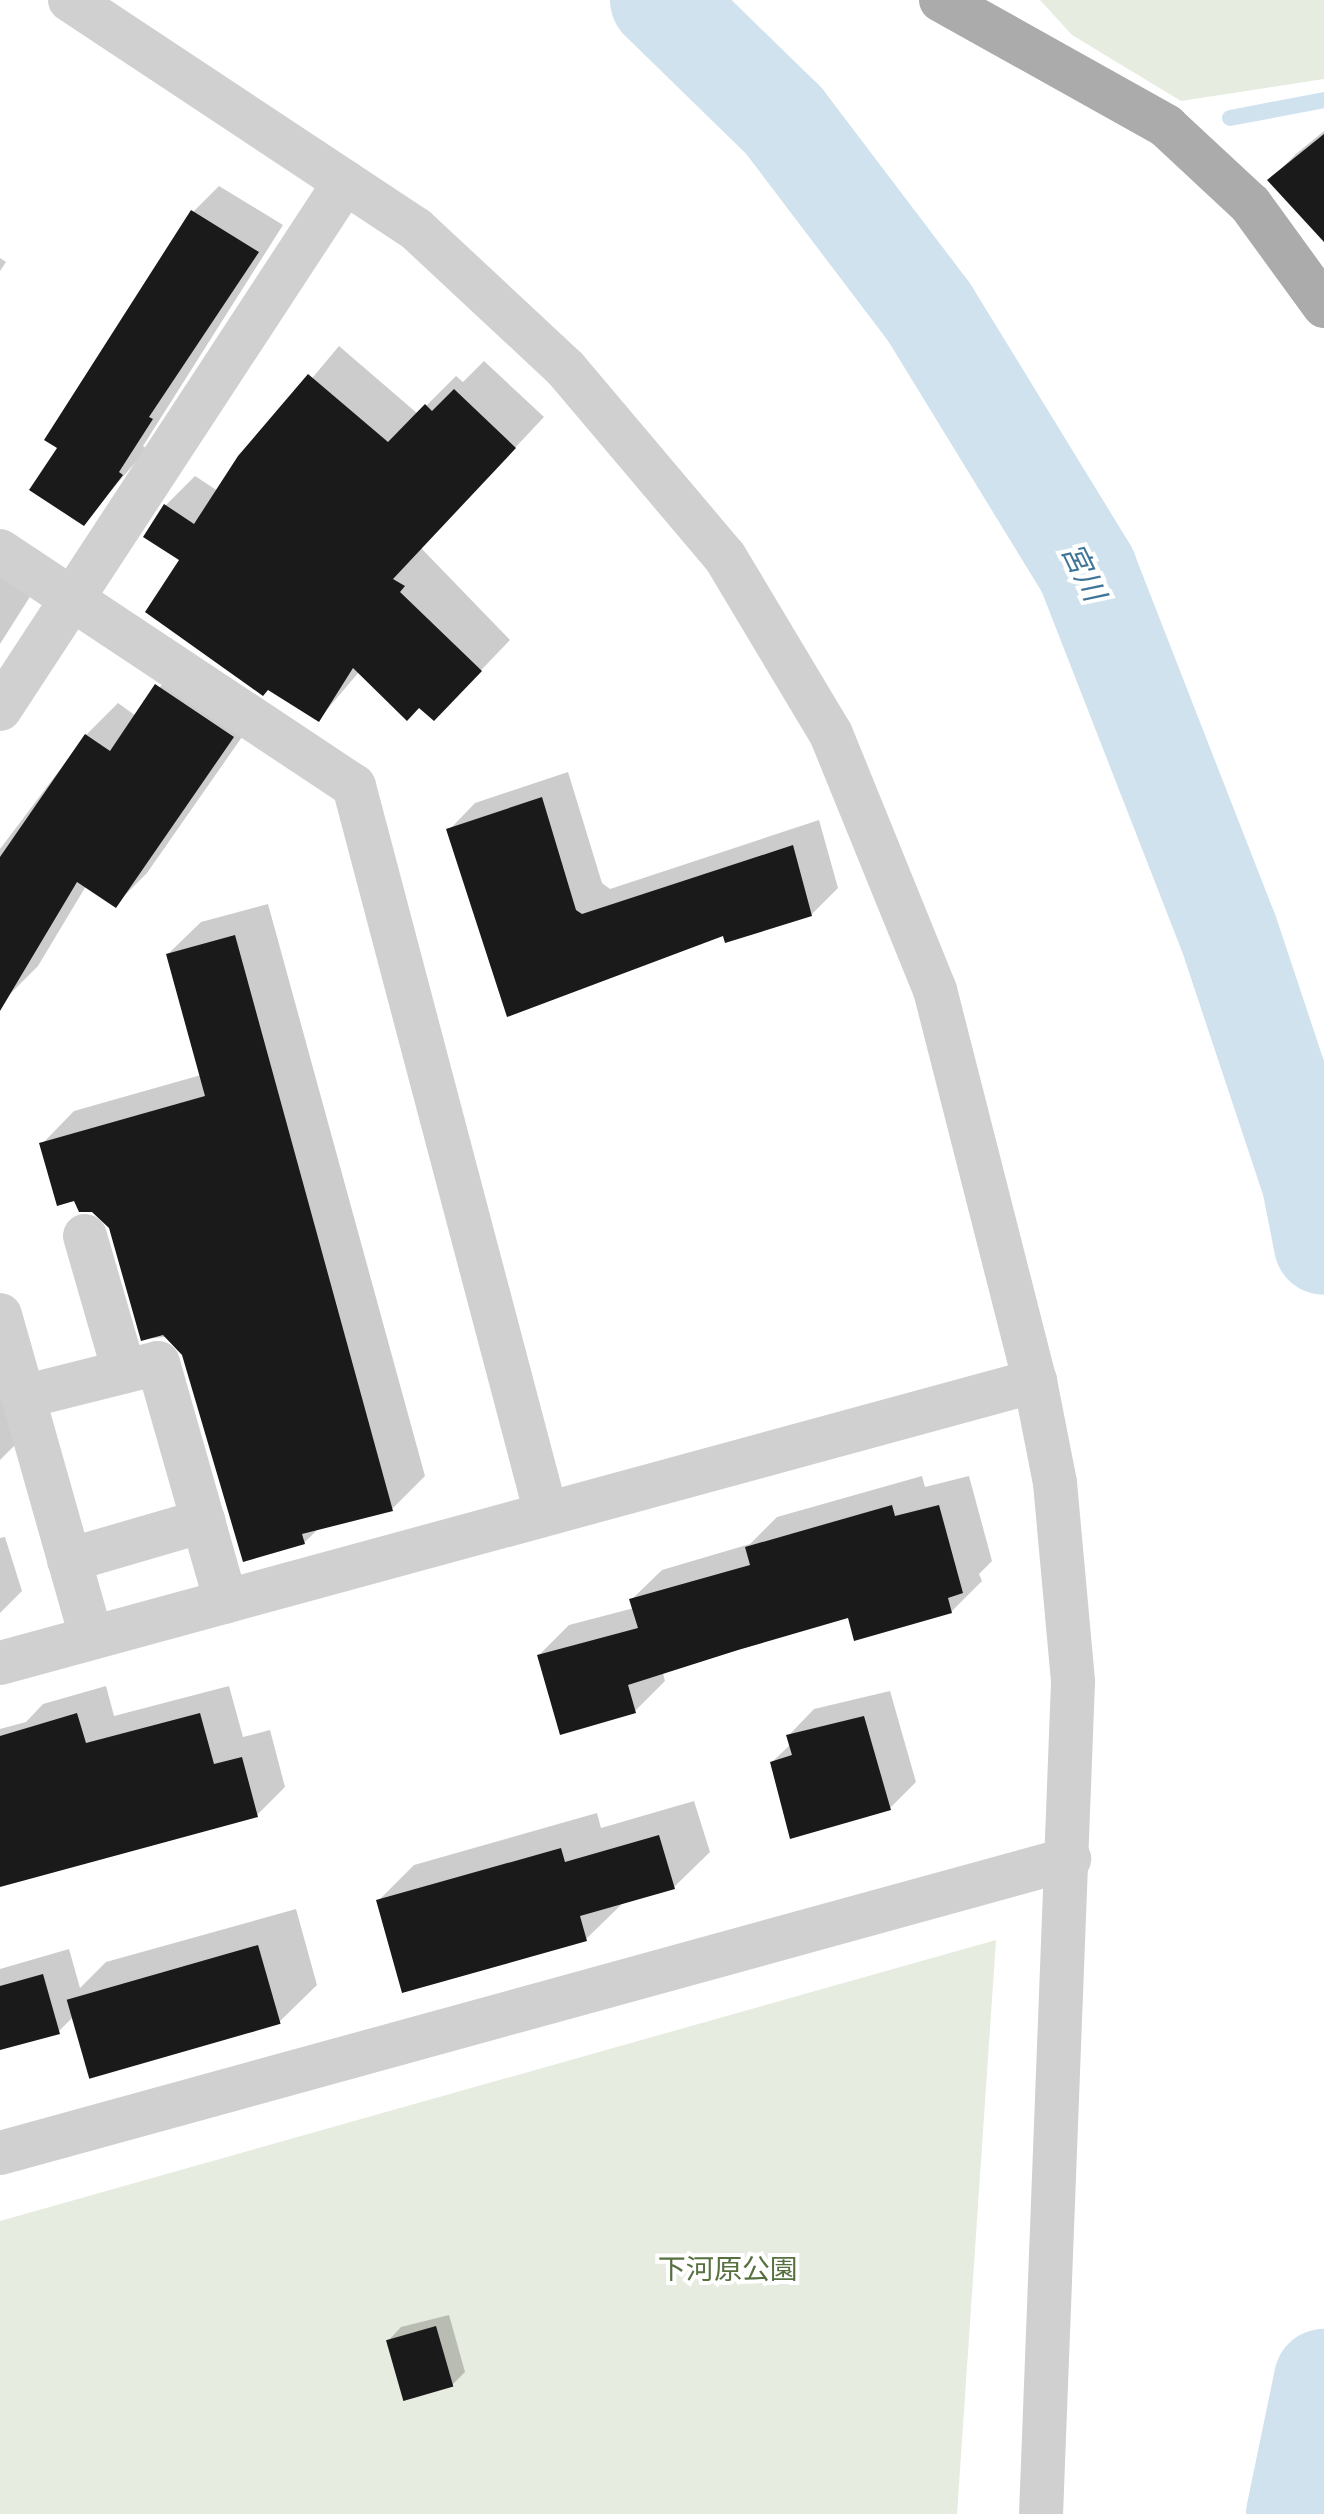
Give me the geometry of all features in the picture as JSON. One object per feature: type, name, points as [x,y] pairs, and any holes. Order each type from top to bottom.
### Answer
[{"type":"main road","points":[[941,0],[1166,126],[1250,204],[1324,306]]},
{"type":"street","points":[[70,0],[416,229],[566,369],[725,557],[831,734],[935,990],[1035,1381],[1055,1483],[1073,1682],[1069,1859],[1041,2514]]},
{"type":"street","points":[[0,709],[345,182]]},
{"type":"street","points":[[0,551],[354,786],[546,1513]]},
{"type":"street","points":[[85,1236],[124,1371]]},
{"type":"street","points":[[0,1315],[91,1637]]},
{"type":"street","points":[[23,1397],[158,1363],[226,1601]]},
{"type":"street","points":[[0,1663],[1035,1381]]},
{"type":"street","points":[[69,1560],[203,1521]]},
{"type":"street","points":[[0,2153],[1069,1859]]},
{"type":"green space","points":[[1040,0],[1324,0],[1324,79],[1181,101],[1072,35]]},
{"type":"green space","name":"下河原公園","points":[[996,1940],[957,2514],[0,2514],[0,2221]]},
{"type":"building","points":[[1324,134],[1324,242],[1267,180]]},
{"type":"building","points":[[191,210],[259,252],[149,417],[153,419],[119,472],[123,475],[84,526],[29,490],[57,448],[44,440]]},
{"type":"building","points":[[308,374],[388,442],[425,404],[432,411],[454,389],[516,448],[393,579],[405,586],[400,592],[482,671],[434,721],[419,708],[407,721],[353,668],[319,722],[268,690],[263,696],[145,612],[179,560],[143,537],[164,504],[194,524],[238,456]]},
{"type":"building","points":[[155,684],[234,737],[116,908],[77,882],[0,1011],[0,857],[85,734],[110,751]]},
{"type":"building","points":[[542,797],[576,910],[582,914],[793,845],[812,916],[725,943],[723,936],[507,1017],[446,829]]},
{"type":"building","points":[[235,935],[393,1511],[302,1534],[305,1544],[243,1562],[182,1355],[163,1335],[141,1341],[109,1228],[92,1212],[79,1212],[74,1201],[57,1206],[39,1143],[205,1096],[166,954]]},
{"type":"building","points":[[892,1505],[895,1516],[939,1505],[963,1593],[948,1598],[952,1613],[854,1641],[848,1618],[738,1650],[628,1685],[636,1713],[560,1735],[537,1655],[638,1628],[629,1599],[750,1565],[745,1547]]},
{"type":"building","points":[[77,1713],[86,1743],[200,1713],[214,1764],[242,1757],[258,1817],[0,1887],[0,1736]]},
{"type":"building","points":[[864,1716],[891,1810],[790,1839],[770,1762],[792,1755],[786,1735]]},
{"type":"building","points":[[659,1835],[675,1889],[580,1916],[587,1941],[402,1993],[376,1900],[561,1848],[565,1862]]},
{"type":"building","points":[[258,1945],[281,2024],[89,2079],[67,2000]]},
{"type":"building","points":[[43,1974],[60,2034],[0,2050],[0,1986]]},
{"type":"building","points":[[436,2326],[453,2387],[403,2401],[386,2340]]},
{"type":"waterway","name":"宮川","points":[[660,0],[784,121],[929,312],[1087,570],[1228,931],[1312,1184],[1324,1245]]},
{"type":"waterway","points":[[1230,118],[1324,100]]},
{"type":"waterway","name":"宮川","points":[[1296,2514],[1324,2379]]}]
